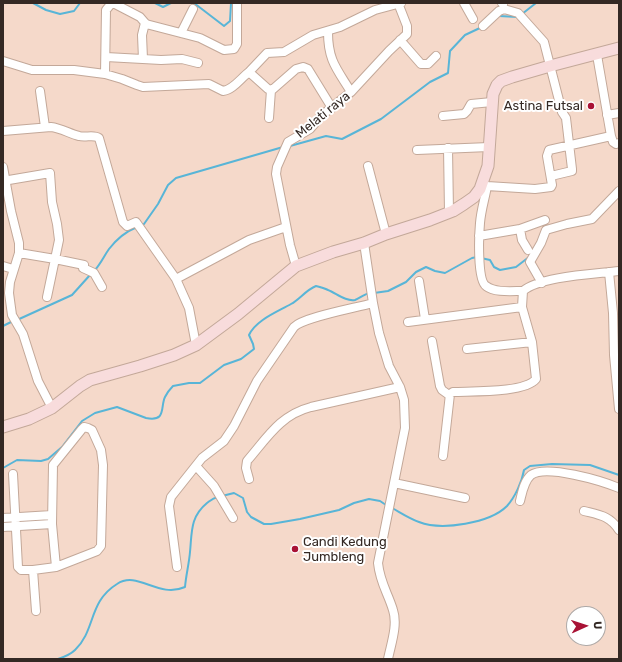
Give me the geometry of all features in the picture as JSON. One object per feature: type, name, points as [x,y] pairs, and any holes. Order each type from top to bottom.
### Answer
[{"type":"street","points":[[105,74],[106,10],[111,4],[115,4],[140,17],[145,23],[200,38],[224,50],[233,50],[236,48],[237,44],[237,3]]},
{"type":"street","points":[[3,61],[32,70],[74,70],[105,74],[143,87],[209,84],[225,91],[233,87],[267,53],[284,52],[313,35],[328,34],[365,14],[399,3]]},
{"type":"street","name":"Melati raya","points":[[296,266],[286,227],[276,174],[277,167],[287,146],[310,129],[321,116],[352,92],[408,32],[399,3]]},
{"type":"street","points":[[464,3],[473,19]]},
{"type":"street","points":[[181,33],[193,9]]},
{"type":"street","points":[[483,26],[499,11],[504,9],[520,15],[544,42],[562,112],[566,118],[572,170],[551,176]]},
{"type":"street","points":[[143,59],[142,35],[145,23]]},
{"type":"street","points":[[328,34],[330,57],[352,92]]},
{"type":"street","points":[[400,40],[421,64],[428,64],[436,56]]},
{"type":"street","points":[[619,48],[550,66],[501,82],[494,88],[490,147],[479,236],[481,279],[487,287],[500,291],[522,291],[542,282],[609,272],[619,272]]},
{"type":"street","points":[[597,54],[611,136],[613,142],[616,144],[619,143]]},
{"type":"street","points":[[106,58],[161,60],[182,59],[198,63]]},
{"type":"street","points":[[269,118],[271,90],[300,67],[305,67],[332,108]]},
{"type":"street","points":[[249,72],[271,90]]},
{"type":"street","points":[[40,91],[45,127]]},
{"type":"street","points":[[443,116],[464,114],[471,104],[492,102]]},
{"type":"street","points":[[607,115],[619,114]]},
{"type":"street","points":[[3,131],[56,127],[80,136],[95,136],[99,138],[123,222],[126,226],[136,222],[176,279],[189,308],[196,345]]},
{"type":"street","points":[[485,185],[535,189],[550,187],[552,185],[547,156],[548,152],[552,148],[611,136]]},
{"type":"street","points":[[417,150],[490,147]]},
{"type":"street","points":[[448,148],[449,212]]},
{"type":"street","points":[[368,166],[386,234]]},
{"type":"street","points":[[3,167],[10,211],[20,253],[13,269],[10,282],[9,293],[12,315],[23,334],[38,381],[52,408]]},
{"type":"street","points":[[4,180],[50,173],[52,202],[59,233],[58,245],[47,297]]},
{"type":"street","points":[[3,427],[29,419],[52,408],[90,380],[160,359],[196,345],[238,314],[296,266],[332,252],[364,244],[386,234],[430,220],[449,212],[474,197],[485,185]]},
{"type":"street","points":[[542,282],[530,262],[541,243],[546,230],[592,219],[619,191]]},
{"type":"street","points":[[479,236],[520,229],[545,220]]},
{"type":"street","points":[[176,279],[248,240],[286,227]]},
{"type":"street","points":[[520,229],[522,240],[528,250]]},
{"type":"street","points":[[364,244],[373,303],[381,342],[389,366],[404,400],[405,428],[378,563],[380,578],[394,610],[395,622],[388,659]]},
{"type":"street","points":[[20,253],[84,265],[83,268],[92,272],[102,287]]},
{"type":"street","points":[[3,266],[13,269]]},
{"type":"street","points":[[609,272],[619,409]]},
{"type":"street","points":[[418,281],[424,319]]},
{"type":"street","points":[[449,395],[453,392],[506,390],[531,384],[536,379],[532,342],[522,307],[522,291]]},
{"type":"street","points":[[177,567],[169,502],[171,497],[208,452],[221,445],[224,441],[234,426],[257,381],[294,327],[297,324],[311,319],[373,303]]},
{"type":"street","points":[[408,322],[522,307]]},
{"type":"street","points":[[432,341],[440,388],[449,395]]},
{"type":"street","points":[[467,349],[532,342]]},
{"type":"street","points":[[249,479],[246,468],[247,461],[279,423],[290,415],[311,407],[400,388]]},
{"type":"street","points":[[443,456],[449,395]]},
{"type":"street","points":[[13,474],[18,569],[33,570],[56,567],[97,551],[102,544],[103,465],[100,444],[90,428],[84,427],[53,463],[52,524],[56,567]]},
{"type":"street","points":[[196,466],[214,486],[233,518]]},
{"type":"street","points":[[520,501],[524,485],[529,477],[540,472],[569,474],[593,479],[619,488]]},
{"type":"street","points":[[394,483],[465,498]]},
{"type":"street","points":[[584,511],[610,519],[615,523],[619,530]]},
{"type":"street","points":[[3,518],[52,515]]},
{"type":"street","points":[[3,527],[52,524]]},
{"type":"street","points":[[33,570],[36,611]]},
{"type":"waterway","points":[[33,3],[46,10],[60,14],[74,11],[80,3]]},
{"type":"waterway","points":[[155,3],[163,7],[171,3]]},
{"type":"waterway","points":[[194,3],[224,26],[230,21],[231,3]]},
{"type":"waterway","points":[[522,14],[536,3]]},
{"type":"waterway","points":[[499,16],[518,17]]},
{"type":"waterway","points":[[290,146],[326,136],[342,139],[381,119],[430,82],[448,73],[450,51],[465,35],[482,27]]},
{"type":"waterway","points":[[141,225],[144,224],[158,204],[168,185],[176,178],[283,147]]},
{"type":"waterway","points":[[95,270],[115,242],[126,233],[137,227]]},
{"type":"waterway","points":[[374,293],[388,291],[406,282],[416,272],[426,267],[445,273],[472,258],[477,257]]},
{"type":"waterway","points":[[481,258],[490,260],[494,267],[500,270],[516,267],[529,257]]},
{"type":"waterway","points":[[17,320],[72,295],[90,275]]},
{"type":"waterway","points":[[3,468],[17,460],[41,461],[48,459],[62,447],[82,421],[95,413],[117,407],[146,418],[157,418],[162,413],[165,397],[173,386],[189,383],[200,383],[224,365],[241,359],[254,349],[249,335],[257,325],[267,317],[294,302],[316,286],[326,289],[348,300],[355,300],[370,293]]},
{"type":"waterway","points":[[3,326],[13,321]]},
{"type":"waterway","points":[[392,508],[412,519],[429,525],[440,526],[465,524],[489,517],[507,506],[518,489],[524,470],[530,466],[552,464],[590,465],[619,475]]},
{"type":"waterway","points":[[222,496],[234,493],[243,498],[247,512],[251,517],[264,524],[300,519],[339,510],[354,503],[369,499],[380,501],[386,505]]},
{"type":"waterway","points":[[58,659],[72,653],[82,642],[101,599],[117,584],[133,580],[166,590],[175,590],[185,587],[192,531],[195,519],[201,508],[211,500],[218,497]]},
{"type":"place","name":"Astina Futsal","points":[[591,106]]},
{"type":"place","name":"Candi Kedung Jumbleng","points":[[295,549]]}]
